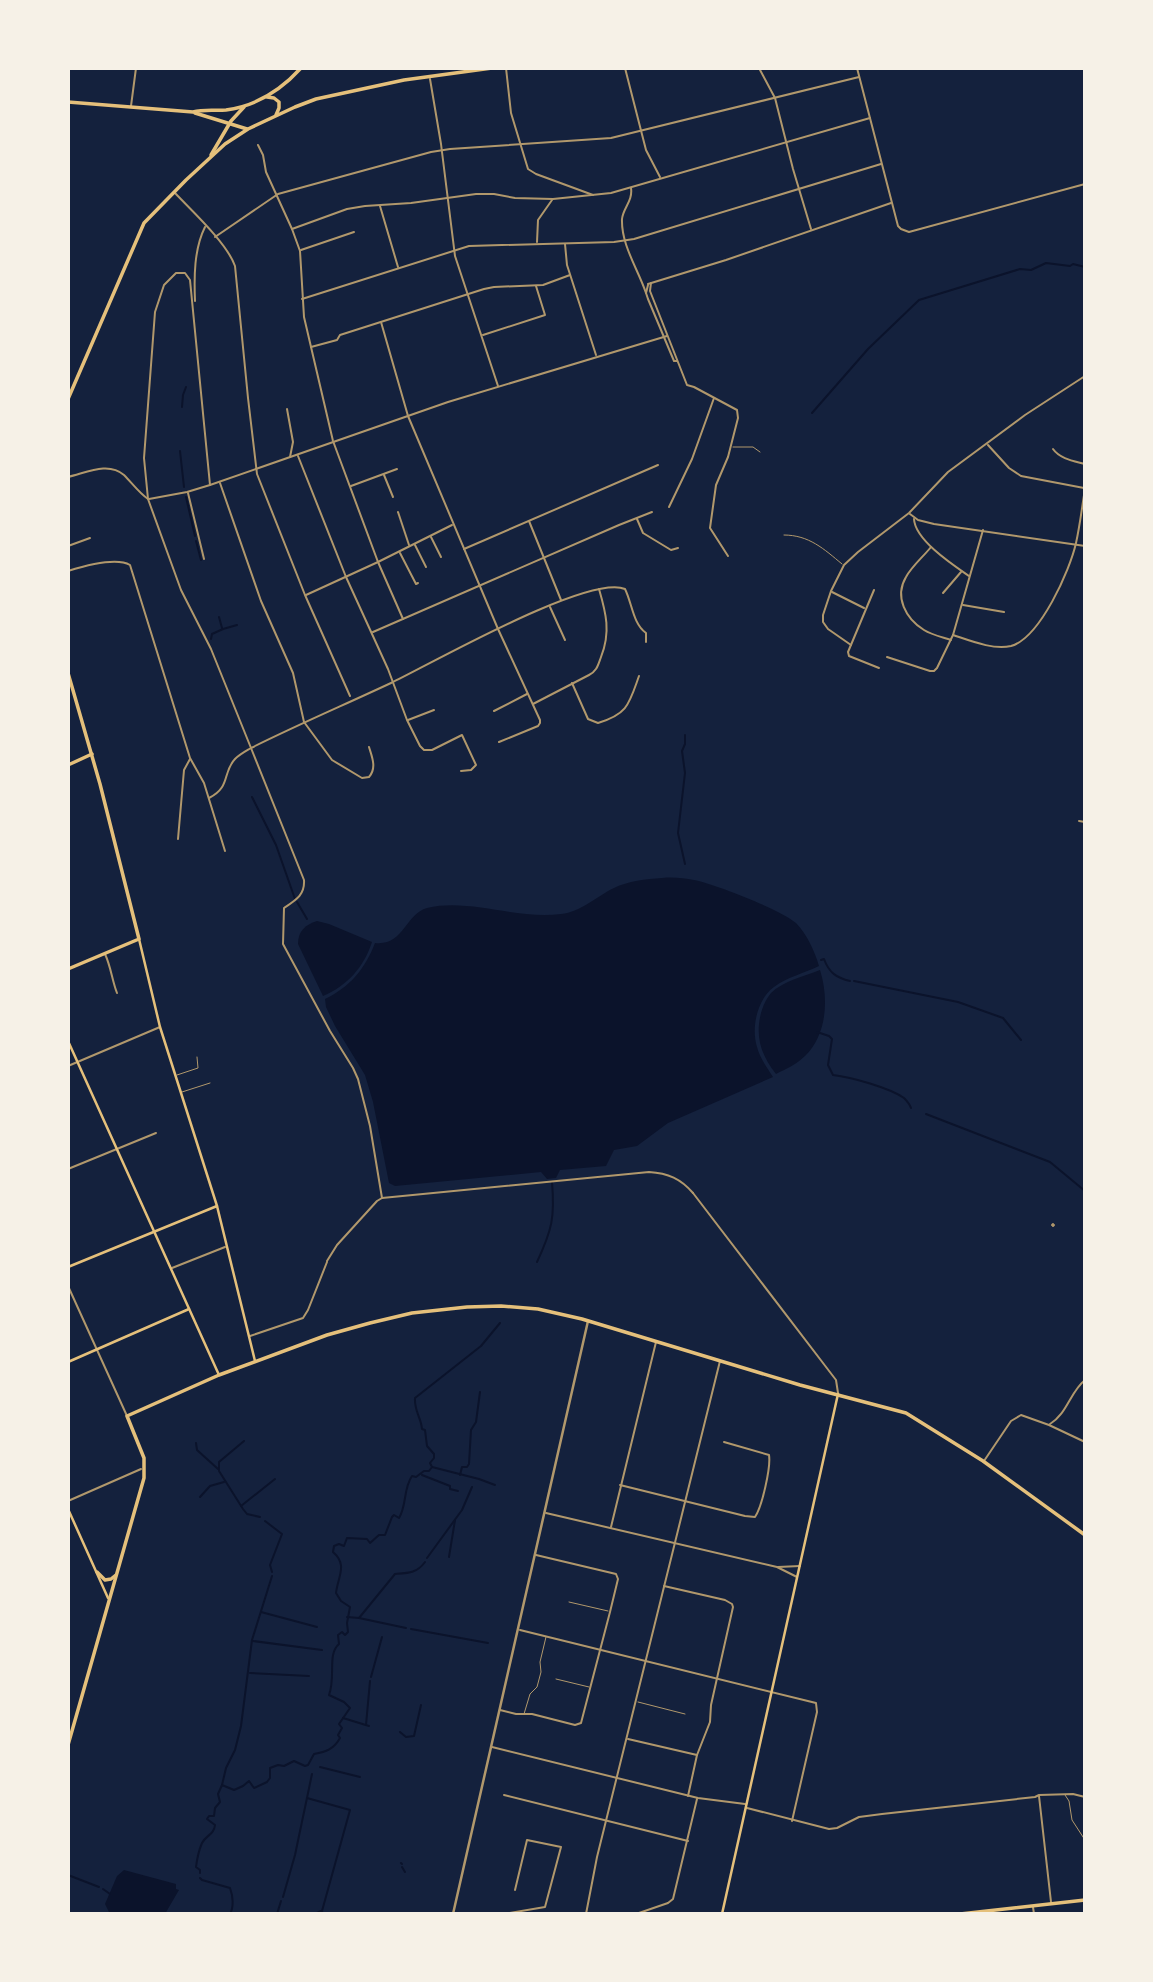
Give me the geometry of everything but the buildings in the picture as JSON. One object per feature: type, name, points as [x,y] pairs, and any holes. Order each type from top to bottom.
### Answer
[{"type":"main road","points":[[193,112],[246,105],[282,87],[301,68]]},
{"type":"main road","points":[[68,399],[146,220],[229,142],[248,129],[321,97],[429,76],[492,68]]},
{"type":"main road","points":[[266,96],[279,102],[279,111],[275,117]]},
{"type":"main road","points":[[68,102],[193,112],[248,129]]},
{"type":"main road","points":[[208,160],[230,124],[246,105]]},
{"type":"main road","points":[[238,114],[236,122],[241,128]]},
{"type":"main road","points":[[68,673],[92,754],[160,1027],[217,1206],[255,1362]]},
{"type":"main road","points":[[68,765],[92,754]]},
{"type":"main road","points":[[68,969],[139,939]]},
{"type":"main road","points":[[68,1041],[219,1375]]},
{"type":"main road","points":[[68,1267],[217,1206]]},
{"type":"main road","points":[[69,1742],[146,1467],[145,1458],[127,1416],[219,1375],[327,1335],[370,1323],[440,1309],[467,1307],[515,1307],[565,1314],[906,1413],[983,1461],[1085,1535]]},
{"type":"main road","points":[[68,1362],[189,1309]]},
{"type":"main road","points":[[722,1914],[838,1395]]},
{"type":"main road","points":[[68,1509],[109,1600]]},
{"type":"main road","points":[[97,1572],[103,1580],[113,1578],[117,1573]]},
{"type":"main road","points":[[960,1914],[1085,1900]]},
{"type":"street","points":[[130,107],[136,68]]},
{"type":"street","points":[[506,68],[509,103],[527,168],[533,173],[593,195]]},
{"type":"street","points":[[625,68],[649,158],[661,178]]},
{"type":"street","points":[[759,68],[775,98],[811,230]]},
{"type":"street","points":[[857,68],[881,164],[901,229],[909,232],[1085,184]]},
{"type":"street","points":[[429,76],[454,250],[498,387]]},
{"type":"street","points":[[215,237],[278,194],[441,150],[593,141],[859,77]]},
{"type":"street","points":[[292,229],[353,207],[488,193],[515,198],[553,199],[593,195],[631,187],[870,117]]},
{"type":"street","points":[[258,145],[266,172],[278,194],[300,251],[302,299],[333,442],[378,562],[403,619]]},
{"type":"street","points":[[302,299],[454,250],[479,245],[625,242],[881,164]]},
{"type":"street","points":[[631,187],[631,201],[622,216],[625,242],[665,337]]},
{"type":"street","points":[[174,192],[231,256],[235,266],[256,468],[305,595],[350,696]]},
{"type":"street","points":[[537,244],[538,220],[553,199]]},
{"type":"street","points":[[642,282],[650,284],[892,202]]},
{"type":"street","points":[[380,205],[399,269]]},
{"type":"street","points":[[195,301],[194,277],[200,236],[205,226]]},
{"type":"street","points":[[300,251],[354,232]]},
{"type":"street","points":[[565,244],[567,265],[597,356]]},
{"type":"street","points":[[209,485],[190,280],[185,273],[176,273],[167,281],[156,305],[144,458],[148,499],[181,590],[211,649],[304,883],[298,899],[285,908],[283,944],[324,1021],[354,1068],[370,1126],[382,1198]]},
{"type":"street","points":[[311,347],[467,294],[494,287],[536,286],[570,275]]},
{"type":"street","points":[[646,293],[650,284]]},
{"type":"street","points":[[650,284],[665,337],[687,385],[737,410],[738,418],[731,446],[716,485],[710,528],[727,556]]},
{"type":"street","points":[[482,335],[545,316],[536,286]]},
{"type":"street","points":[[381,322],[408,416],[479,586],[540,720],[539,725],[499,742]]},
{"type":"street","points":[[68,477],[104,468],[115,469],[148,499],[154,500],[220,482],[498,387],[665,337]]},
{"type":"street","points":[[851,645],[828,629],[822,615],[844,565],[909,513],[948,472],[1025,415],[1085,376]]},
{"type":"street","points":[[669,507],[692,459],[714,397]]},
{"type":"street","points":[[287,410],[293,442],[290,457]]},
{"type":"street","points":[[953,635],[994,646],[1020,642],[1038,626],[1049,607],[1076,545],[1085,489],[1028,479],[1016,474],[988,444]]},
{"type":"street","points":[[1053,449],[1065,458],[1085,464]]},
{"type":"street","points":[[297,455],[346,577],[420,747],[427,751],[432,750],[458,735],[464,736],[476,765],[471,770],[461,771]]},
{"type":"street","points":[[464,549],[658,465]]},
{"type":"street","points":[[350,486],[397,469]]},
{"type":"street","points":[[384,474],[393,497]]},
{"type":"street","points":[[220,482],[261,601],[293,673],[304,722],[332,760],[362,778],[369,776],[373,770],[374,762],[369,747]]},
{"type":"street","points":[[187,492],[204,559]]},
{"type":"street","points":[[398,512],[409,546]]},
{"type":"street","points":[[371,632],[652,512]]},
{"type":"street","points":[[909,513],[914,518],[934,524],[1085,546]]},
{"type":"street","points":[[637,518],[643,533],[673,550],[678,548]]},
{"type":"street","points":[[914,518],[915,526],[932,547],[970,577]]},
{"type":"street","points":[[529,520],[562,601]]},
{"type":"street","points":[[305,595],[453,524]]},
{"type":"street","points":[[887,657],[934,671],[953,635],[983,530]]},
{"type":"street","points":[[431,536],[441,557]]},
{"type":"street","points":[[68,546],[90,538]]},
{"type":"street","points":[[415,544],[426,567]]},
{"type":"street","points":[[932,547],[906,576],[902,604],[910,618],[925,631],[951,640]]},
{"type":"street","points":[[399,551],[416,584],[418,583]]},
{"type":"street","points":[[68,571],[89,564],[124,562],[130,565],[190,758],[200,774],[225,851]]},
{"type":"street","points":[[943,593],[961,571]]},
{"type":"street","points":[[209,798],[220,792],[236,758],[251,748],[562,601],[599,588],[625,589],[638,626],[646,633],[646,642]]},
{"type":"street","points":[[533,704],[595,671],[605,645],[608,625],[599,588]]},
{"type":"street","points":[[874,590],[848,652],[849,656],[879,668]]},
{"type":"street","points":[[831,591],[865,608]]},
{"type":"street","points":[[962,605],[1004,612]]},
{"type":"street","points":[[550,606],[565,640]]},
{"type":"street","points":[[572,683],[588,719],[598,723],[622,713],[639,676]]},
{"type":"street","points":[[494,711],[528,693]]},
{"type":"street","points":[[407,720],[434,710]]},
{"type":"street","points":[[178,839],[184,770],[190,758]]},
{"type":"street","points":[[1079,821],[1085,822]]},
{"type":"street","points":[[104,953],[117,993]]},
{"type":"street","points":[[68,1066],[160,1027]]},
{"type":"street","points":[[68,1169],[156,1133]]},
{"type":"street","points":[[249,1336],[303,1318],[327,1262],[342,1240],[382,1198],[654,1172],[677,1179],[693,1193],[836,1380],[838,1395]]},
{"type":"street","points":[[171,1269],[227,1246]]},
{"type":"street","points":[[68,1286],[127,1416]]},
{"type":"street","points":[[454,1913],[588,1321]]},
{"type":"street","points":[[611,1528],[656,1342]]},
{"type":"street","points":[[586,1914],[606,1820],[720,1361]]},
{"type":"street","points":[[1049,1425],[1059,1417],[1085,1380]]},
{"type":"street","points":[[983,1461],[1017,1416],[1024,1415],[1085,1441]]},
{"type":"street","points":[[620,1485],[749,1517],[756,1515],[770,1464],[769,1455],[724,1442]]},
{"type":"street","points":[[68,1501],[146,1467]]},
{"type":"street","points":[[545,1512],[777,1567],[797,1577]]},
{"type":"street","points":[[499,1709],[578,1725],[582,1721],[610,1612],[617,1581],[615,1574],[535,1554]]},
{"type":"street","points":[[777,1567],[800,1566]]},
{"type":"street","points":[[664,1586],[732,1604],[733,1614],[717,1679],[712,1717],[697,1755],[688,1796]]},
{"type":"street","points":[[518,1630],[813,1702],[818,1707],[792,1821]]},
{"type":"street","points":[[626,1739],[697,1755]]},
{"type":"street","points":[[491,1746],[832,1829],[859,1817],[1039,1795],[1085,1797]]},
{"type":"street","points":[[504,1795],[688,1841]]},
{"type":"street","points":[[1039,1795],[1051,1903]]},
{"type":"street","points":[[636,1914],[673,1899],[698,1798]]},
{"type":"street","points":[[503,1914],[545,1907],[561,1847],[527,1840],[515,1890]]},
{"type":"street","points":[[1033,1906],[1034,1914]]},
{"type":"lane","points":[[731,446],[753,447],[760,452]]},
{"type":"lane","points":[[784,535],[806,538],[844,565]]},
{"type":"lane","points":[[175,1076],[198,1068],[197,1057]]},
{"type":"lane","points":[[180,1093],[210,1083]]},
{"type":"lane","points":[[569,1602],[610,1612]]},
{"type":"lane","points":[[523,1714],[530,1694],[537,1688],[546,1637]]},
{"type":"lane","points":[[556,1679],[591,1688]]},
{"type":"lane","points":[[636,1702],[685,1714]]},
{"type":"lane","points":[[1063,1794],[1069,1801],[1072,1820],[1085,1840]]},
{"type":"water","points":[[662,878],[694,880],[747,898],[796,923],[807,938],[819,966],[774,987],[763,999],[757,1014],[757,1047],[773,1077],[668,1123],[637,1146],[614,1150],[606,1166],[560,1170],[556,1178],[547,1179],[541,1172],[395,1186],[389,1183],[365,1075],[335,1026],[325,999],[356,976],[375,943],[392,940],[414,916],[427,908],[460,906],[528,914],[561,914],[582,907],[619,886]]},
{"type":"water","points":[[317,921],[372,942],[354,975],[323,996],[298,944],[303,929]]},
{"type":"water","points":[[820,970],[825,1004],[818,1038],[802,1059],[776,1074],[766,1060],[759,1038],[759,1022],[764,1005],[771,993],[782,985]]},
{"type":"water","points":[[124,1870],[176,1884],[176,1889],[179,1890],[165,1914],[110,1914],[105,1904],[117,1876]]},
{"type":"waterway","points":[[812,413],[868,349],[919,300],[1020,269],[1031,270],[1046,263],[1085,267]]},
{"type":"waterway","points":[[182,407],[186,387]]},
{"type":"waterway","points":[[180,451],[184,487]]},
{"type":"waterway","points":[[186,497],[195,536]]},
{"type":"waterway","points":[[196,541],[201,560]]},
{"type":"waterway","points":[[219,617],[222,628]]},
{"type":"waterway","points":[[211,639],[212,634],[237,625]]},
{"type":"waterway","points":[[685,735],[682,751],[685,773],[678,833],[685,864]]},
{"type":"waterway","points":[[252,797],[276,845],[295,899]]},
{"type":"waterway","points":[[297,902],[307,919]]},
{"type":"waterway","points":[[821,960],[824,959],[834,974],[850,981]]},
{"type":"waterway","points":[[854,981],[958,1002],[1003,1018],[1021,1040]]},
{"type":"waterway","points":[[817,1032],[832,1039],[828,1065],[833,1075],[890,1090],[904,1098],[911,1108]]},
{"type":"waterway","points":[[926,1114],[1050,1162],[1085,1191]]},
{"type":"waterway","points":[[537,1262],[551,1223],[552,1182]]},
{"type":"waterway","points":[[200,1873],[196,1867],[200,1849],[215,1825],[207,1819],[214,1816],[215,1808],[220,1802],[218,1794],[222,1785],[234,1790],[249,1781],[254,1788],[267,1782],[270,1768],[294,1761],[308,1765],[314,1754],[329,1749],[340,1738],[338,1735],[342,1728],[339,1724],[350,1708],[329,1695],[333,1654],[339,1644],[338,1635],[348,1632],[350,1607],[341,1601],[336,1593],[341,1566],[333,1552],[334,1546],[344,1546],[347,1538],[367,1539],[370,1543],[379,1535],[385,1535],[394,1515],[399,1518],[412,1476],[429,1471],[434,1458],[427,1446],[415,1398],[481,1346],[500,1323]]},
{"type":"waterway","points":[[460,1475],[462,1467],[469,1464],[471,1430],[476,1422],[480,1392]]},
{"type":"waterway","points":[[244,1441],[219,1462],[219,1471],[247,1514],[260,1517]]},
{"type":"waterway","points":[[196,1443],[197,1450],[218,1469]]},
{"type":"waterway","points":[[432,1467],[495,1485]]},
{"type":"waterway","points":[[422,1475],[458,1491]]},
{"type":"waterway","points":[[241,1506],[275,1479]]},
{"type":"waterway","points":[[200,1497],[210,1486],[224,1482]]},
{"type":"waterway","points":[[427,1558],[462,1510],[472,1487]]},
{"type":"waterway","points":[[449,1557],[455,1520]]},
{"type":"waterway","points":[[265,1521],[282,1534],[270,1565],[272,1572]]},
{"type":"waterway","points":[[347,1617],[359,1618],[395,1574],[412,1572],[425,1562]]},
{"type":"waterway","points":[[222,1785],[241,1726],[252,1640],[272,1576]]},
{"type":"waterway","points":[[261,1612],[317,1627]]},
{"type":"waterway","points":[[359,1618],[406,1628]]},
{"type":"waterway","points":[[411,1629],[488,1643]]},
{"type":"waterway","points":[[371,1677],[382,1637]]},
{"type":"waterway","points":[[253,1641],[322,1650]]},
{"type":"waterway","points":[[250,1673],[309,1676]]},
{"type":"waterway","points":[[366,1725],[370,1681]]},
{"type":"waterway","points":[[400,1732],[406,1737],[414,1736],[421,1705]]},
{"type":"waterway","points":[[343,1718],[369,1726]]},
{"type":"waterway","points":[[320,1767],[360,1777]]},
{"type":"waterway","points":[[283,1897],[312,1774]]},
{"type":"waterway","points":[[307,1798],[350,1810],[323,1914]]},
{"type":"waterway","points":[[402,1867],[405,1872]]},
{"type":"waterway","points":[[68,1875],[99,1887]]},
{"type":"waterway","points":[[200,1878],[230,1888],[233,1901],[230,1914]]},
{"type":"waterway","points":[[103,1889],[110,1894]]},
{"type":"waterway","points":[[277,1914],[281,1901]]},
{"type":"waterway","points":[[315,1914],[321,1911]]}]
